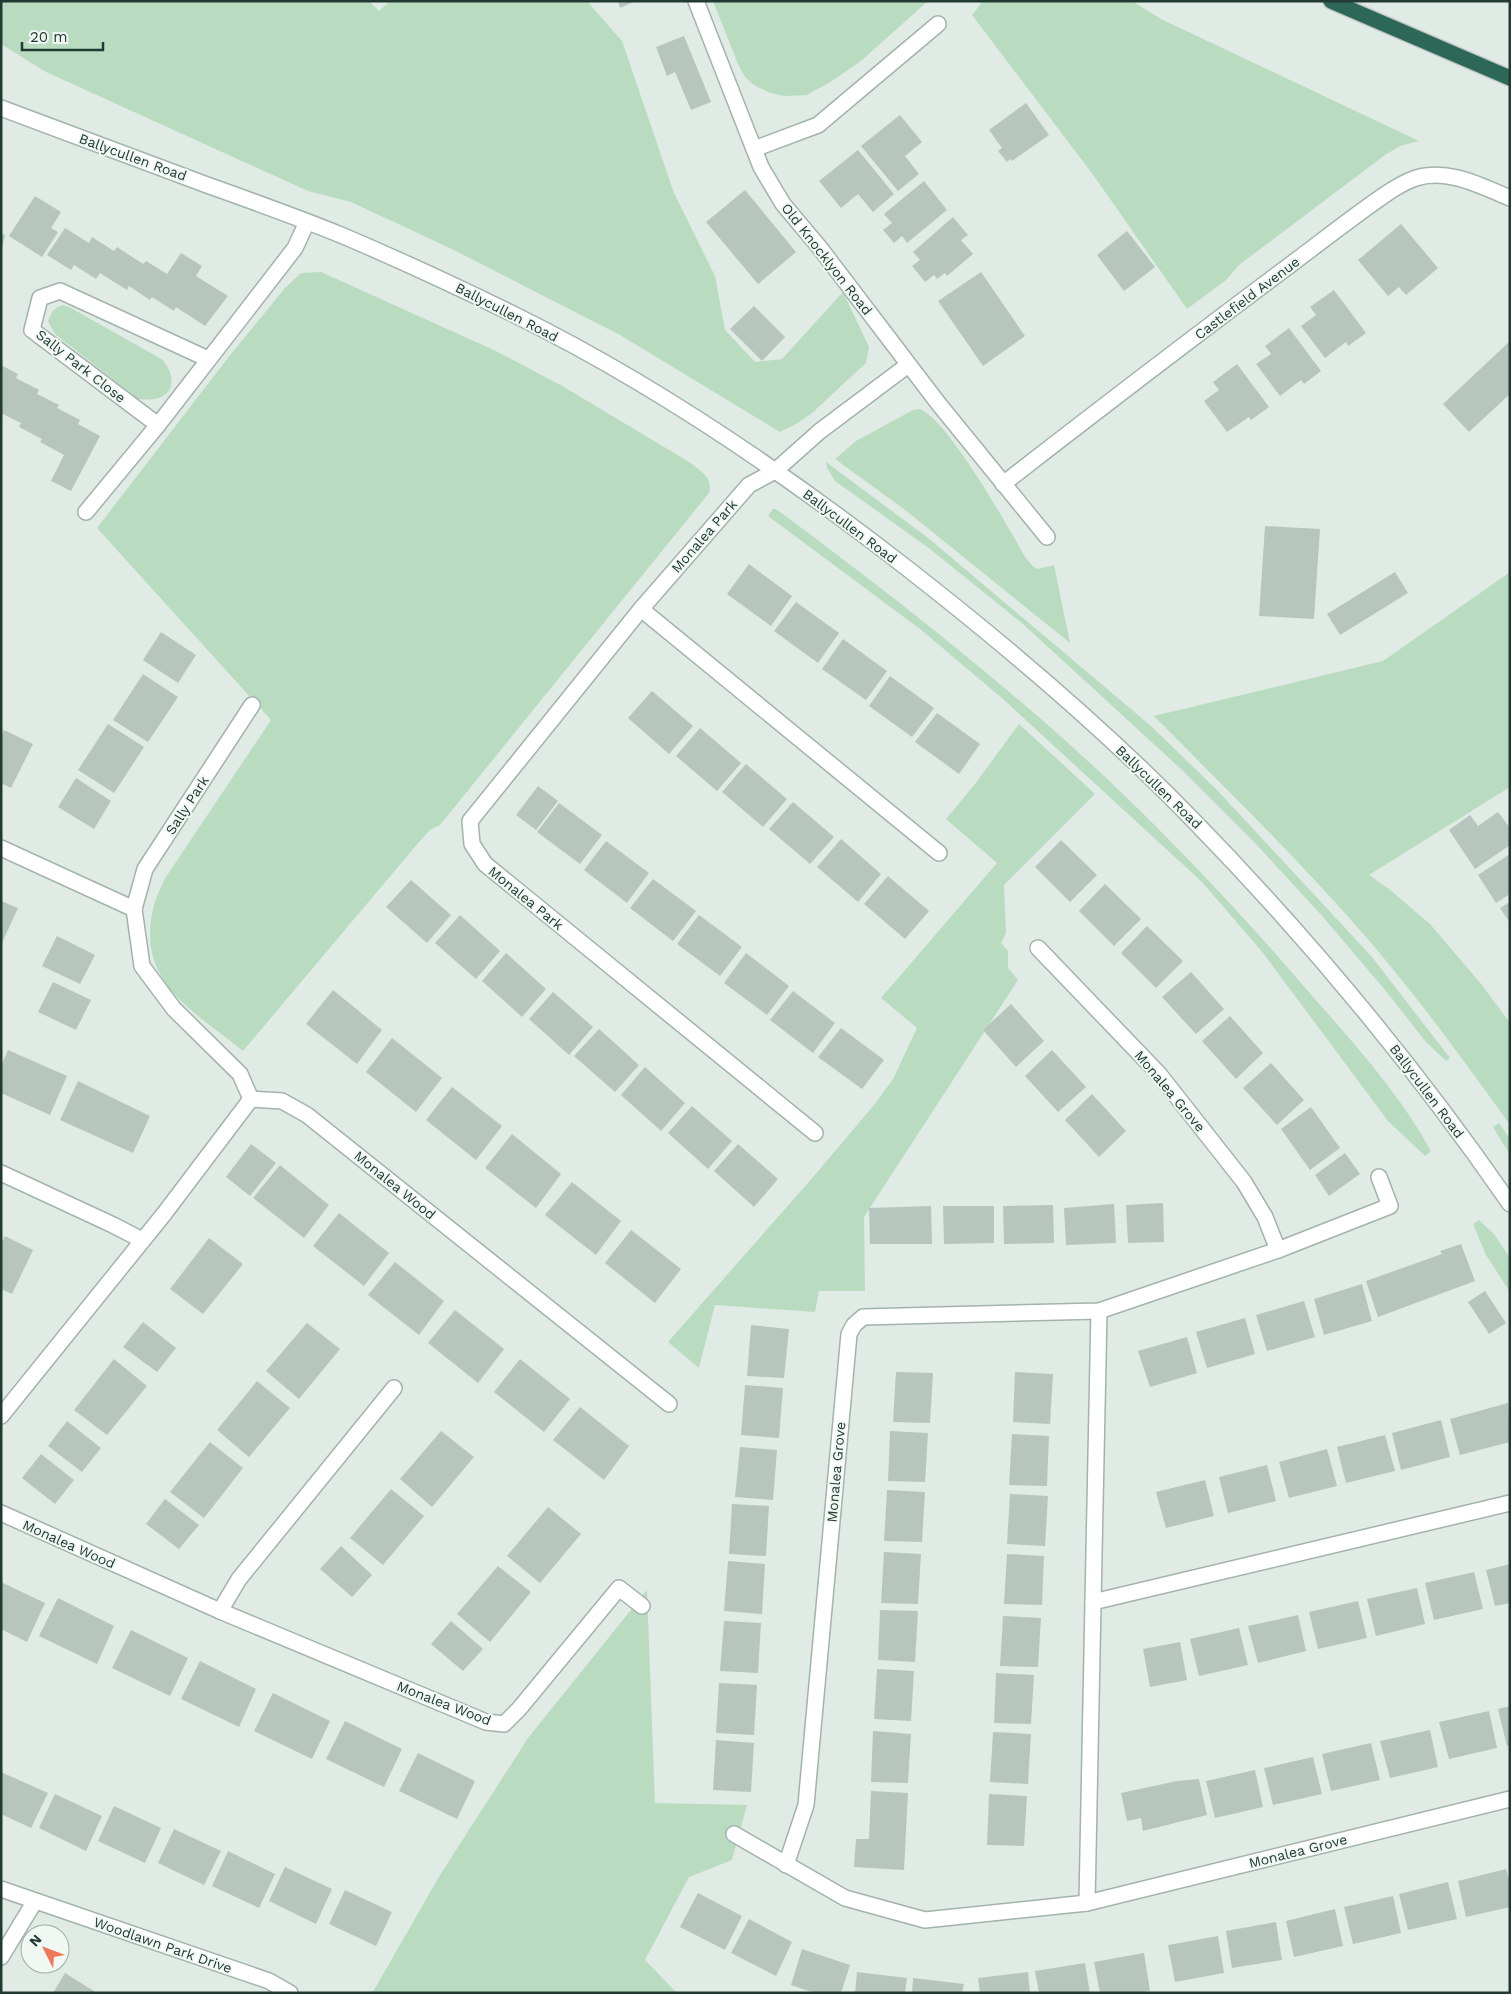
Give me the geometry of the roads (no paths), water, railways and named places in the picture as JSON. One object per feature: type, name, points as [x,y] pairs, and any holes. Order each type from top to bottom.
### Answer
[{"type":"highway","points":[[1331,1],[1510,78]]},
{"type":"street","name":"Old Knocklyon Road","points":[[696,1],[761,167],[784,204],[820,248],[908,365],[1046,537]]},
{"type":"street","points":[[754,149],[818,125],[938,24]]},
{"type":"street","name":"Ballycullen Road","points":[[1,108],[307,222],[434,276],[519,317],[648,388],[775,470],[841,517],[988,632],[1105,736],[1193,819],[1284,917],[1337,978],[1438,1105],[1510,1204]]},
{"type":"street","name":"Castlefield Avenue","points":[[1004,484],[1269,280],[1401,184],[1431,174],[1447,176],[1477,184],[1510,198]]},
{"type":"street","points":[[86,512],[158,424],[295,248],[307,222]]},
{"type":"street","name":"Sally Park Close","points":[[158,424],[32,330],[40,298],[60,291],[208,359]]},
{"type":"street","name":"Monalea Park","points":[[815,1133],[485,864],[472,844],[470,821],[641,610],[749,485],[775,470],[820,431],[908,365]]},
{"type":"street","points":[[641,610],[939,853]]},
{"type":"street","name":"Sally Park","points":[[251,1099],[240,1074],[174,1009],[142,966],[134,910],[145,869],[252,704]]},
{"type":"street","points":[[1,848],[134,910]]},
{"type":"street","name":"Monalea Grove","points":[[1038,948],[1159,1074],[1244,1182],[1265,1217],[1278,1250]]},
{"type":"street","points":[[1,1416],[164,1214],[251,1099]]},
{"type":"street","name":"Monalea Wood","points":[[251,1099],[282,1101],[307,1115],[669,1404]]},
{"type":"street","points":[[1,1173],[142,1240]]},
{"type":"street","name":"Monalea Grove","points":[[786,1865],[806,1805],[849,1334],[854,1325],[863,1317],[1099,1311],[1278,1250],[1390,1206],[1379,1177]]},
{"type":"street","points":[[1087,1903],[1099,1311]]},
{"type":"street","points":[[220,1611],[239,1579],[394,1388]]},
{"type":"street","points":[[1094,1602],[1510,1502]]},
{"type":"street","name":"Monalea Wood","points":[[1,1513],[220,1611],[486,1722],[504,1724],[619,1588],[642,1606]]},
{"type":"street","name":"Monalea Grove","points":[[734,1834],[845,1898],[925,1920],[1087,1903],[1510,1799]]},
{"type":"street","name":"Woodlawn Park Drive","points":[[1,1890],[269,1982],[290,1993]]},
{"type":"street","points":[[1,1957],[34,1901]]}]
